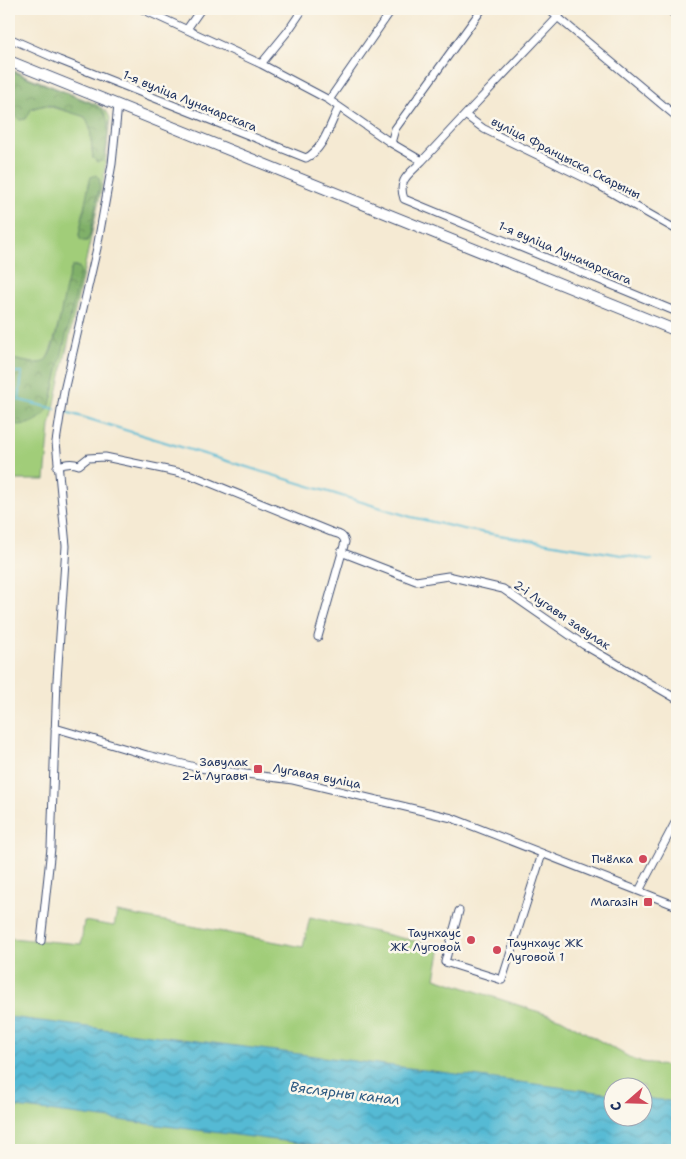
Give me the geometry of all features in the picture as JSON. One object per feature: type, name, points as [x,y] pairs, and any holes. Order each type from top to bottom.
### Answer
[{"type":"street","points":[[142,9],[187,28],[261,64],[329,100],[391,143],[422,161],[558,17],[563,9]]},
{"type":"street","points":[[187,28],[200,9]]},
{"type":"street","points":[[261,64],[303,9]]},
{"type":"street","points":[[329,100],[392,9]]},
{"type":"street","points":[[391,143],[396,129],[482,9]]},
{"type":"street","points":[[548,9],[677,117]]},
{"type":"street","points":[[668,9],[677,16]]},
{"type":"street","name":"1-я вуліца Луначарскага","points":[[9,38],[306,158],[313,155],[321,145],[338,107]]},
{"type":"street","points":[[9,61],[677,330]]},
{"type":"street","points":[[40,940],[51,848],[57,680],[66,546],[56,442],[64,391],[97,248],[112,164],[118,105]]},
{"type":"street","name":"вуліца Францыска Скарыны","points":[[465,115],[484,129],[593,182],[677,230]]},
{"type":"street","name":"1-я вуліца Луначарскага","points":[[422,161],[402,182],[401,190],[404,199],[677,312]]},
{"type":"street","points":[[57,466],[73,462],[79,465],[88,458],[105,457],[191,475],[340,534],[345,542],[318,637]]},
{"type":"street","name":"2-і Лугавы завулак","points":[[341,552],[416,581],[448,576],[504,589],[584,645],[677,699]]},
{"type":"street","name":"Лугавая вуліца","points":[[55,728],[199,768],[293,780],[452,818],[677,906]]},
{"type":"street","points":[[639,890],[677,819]]},
{"type":"street","points":[[459,911],[445,962],[502,980],[542,854]]},
{"type":"green space","points":[[9,69],[96,104],[107,112],[110,118],[104,177],[50,426],[45,480],[9,480],[9,424],[13,425],[52,398],[80,270],[75,265],[71,269],[52,347],[44,362],[32,363],[9,358],[9,105],[15,115],[43,105],[82,115],[87,120],[90,128],[93,159],[99,108]],"holes":[[[91,177],[99,178],[100,184],[90,235],[87,241],[79,235]]]},
{"type":"green space","points":[[9,70],[99,108],[105,114],[108,123],[107,144],[102,161],[97,162],[93,158],[90,128],[85,117],[48,105],[32,108],[26,119],[20,120],[9,105]]},
{"type":"green space","points":[[96,175],[99,178],[100,184],[90,235],[87,241],[83,241],[79,235],[89,183],[91,177]]},
{"type":"green space","points":[[73,266],[79,267],[81,273],[50,405],[43,416],[33,422],[22,425],[9,424],[9,358],[40,363],[48,356],[57,333],[69,275]]},
{"type":"green space","points":[[117,912],[303,947],[310,917],[441,947],[435,978],[561,1019],[636,1061],[677,1068],[677,1150],[23,1150],[9,1148],[9,938],[81,944],[84,921],[114,926]]},
{"type":"water","name":"Вяслярны канал","points":[[9,1017],[604,1093],[604,1126],[654,1126],[654,1099],[677,1102],[677,1150],[354,1150],[9,1106]]},
{"type":"waterway","points":[[9,372],[22,372],[19,400],[56,409]]},
{"type":"waterway","points":[[66,412],[411,517],[468,530],[652,560]]},
{"type":"place","name":"Завулак 2-й Лугавы","points":[[258,769]]},
{"type":"place","name":"Пчёлка","points":[[643,859]]},
{"type":"place","name":"Магазін","points":[[648,902]]},
{"type":"place","name":"Таунхаус ЖК Луговой","points":[[471,940]]},
{"type":"place","name":"Таунхаус ЖК Луговой 1","points":[[497,950]]}]
